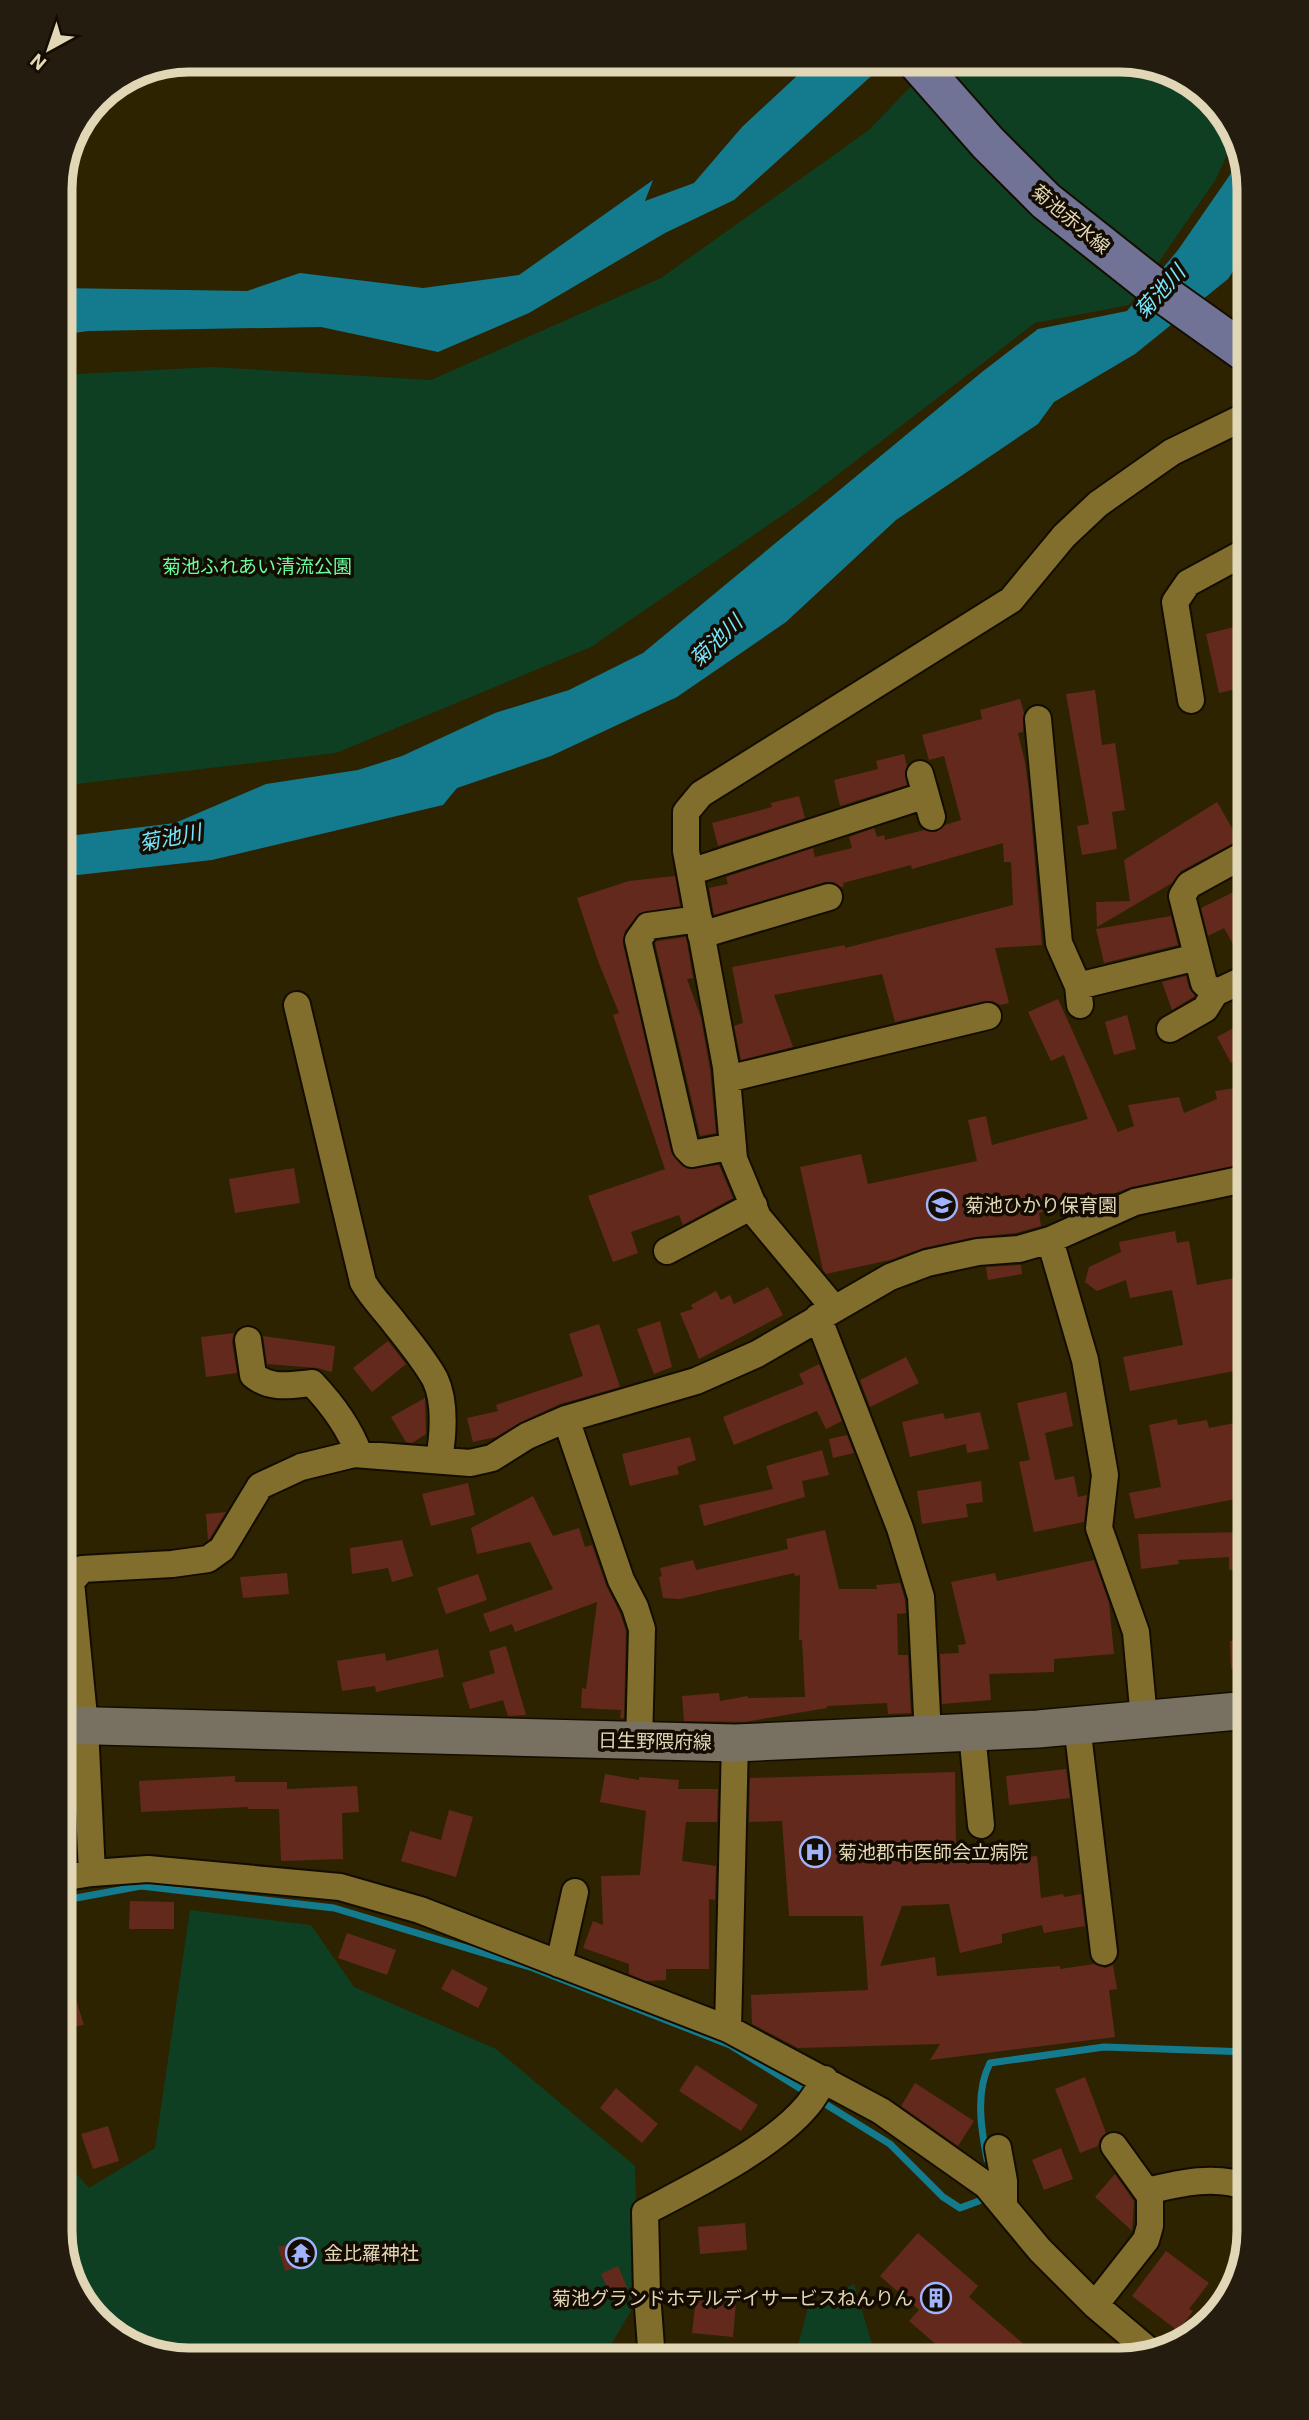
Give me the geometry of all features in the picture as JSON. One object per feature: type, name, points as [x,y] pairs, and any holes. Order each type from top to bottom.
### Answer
[{"type":"main road","name":"菊池赤水線","points":[[925,72],[988,144],[1046,201],[1166,296],[1237,346]]},
{"type":"main road","name":"日生野隈府線","points":[[72,1726],[735,1743],[972,1733],[1237,1711]]},
{"type":"street","points":[[928,1735],[921,1597],[900,1528],[826,1313],[758,1217],[734,1159],[727,1079],[686,851],[686,812],[701,794],[1011,600],[1064,536],[1098,504],[1172,452],[1237,420]]},
{"type":"street","points":[[1191,700],[1175,602],[1188,583],[1237,557]]},
{"type":"street","points":[[1038,719],[1059,943],[1079,996],[1197,957]]},
{"type":"street","points":[[690,872],[926,795]]},
{"type":"street","points":[[1215,993],[1204,983],[1182,896],[1189,885],[1237,859]]},
{"type":"street","points":[[733,1146],[692,1154],[686,1148],[638,940],[648,926],[700,927],[829,897]]},
{"type":"street","points":[[1170,1029],[1206,1009],[1215,993],[1237,983]]},
{"type":"street","points":[[297,1005],[363,1282],[369,1294],[397,1326],[435,1379],[440,1394],[443,1437],[439,1460]]},
{"type":"street","points":[[727,1079],[988,1016]]},
{"type":"street","points":[[72,1576],[82,1569],[172,1564],[208,1559],[222,1549],[260,1486],[301,1467],[359,1454],[470,1463],[492,1458],[527,1436],[566,1419],[696,1381],[757,1354],[890,1277],[927,1263],[978,1252],[1019,1249],[1050,1240],[1135,1202],[1237,1181]]},
{"type":"street","points":[[667,1251],[754,1205]]},
{"type":"street","points":[[1050,1240],[1085,1360],[1105,1475],[1099,1528],[1136,1632],[1144,1719]]},
{"type":"street","points":[[248,1340],[253,1375],[261,1381],[277,1386],[312,1383],[330,1402],[359,1454]]},
{"type":"street","points":[[566,1419],[621,1580],[635,1606],[642,1629],[639,1742]]},
{"type":"street","points":[[1077,1725],[1104,1952]]},
{"type":"street","points":[[72,1726],[92,1873]]},
{"type":"street","points":[[972,1733],[981,1825]]},
{"type":"street","points":[[728,2029],[735,1743]]},
{"type":"street","points":[[72,1876],[148,1869],[340,1887],[420,1910],[728,2029],[881,2111],[986,2185],[1040,2250],[1095,2305],[1143,2346]]},
{"type":"street","points":[[559,1964],[575,1892]]},
{"type":"street","points":[[651,2348],[645,2212],[723,2169],[770,2139],[807,2106],[825,2079]]},
{"type":"street","points":[[1095,2305],[1146,2240],[1150,2226],[1150,2196],[1114,2146]]},
{"type":"street","points":[[998,2148],[1004,2181],[1004,2206]]},
{"type":"street","points":[[1147,2192],[1206,2180],[1237,2184]]},
{"type":"green space","name":"菊池ふれあい清流公園","points":[[925,72],[1128,72],[1158,78],[1185,91],[1208,111],[1218,124],[1230,149],[1216,179],[1129,305],[1035,323],[806,499],[591,647],[336,753],[72,785],[72,374],[212,367],[431,380],[661,278],[869,130]]},
{"type":"green space","points":[[190,1910],[311,1925],[354,1987],[496,2049],[635,2166],[639,2297],[609,2348],[181,2348],[158,2344],[130,2333],[96,2303],[81,2276],[74,2254],[72,2232],[72,2169],[89,2188],[155,2148]]},
{"type":"green space","points":[[854,2284],[873,2348],[797,2348],[808,2307]]},
{"type":"water","points":[[801,72],[876,72],[734,200],[665,233],[529,313],[438,352],[321,327],[72,333],[72,288],[247,291],[300,273],[423,288],[519,275],[653,180],[645,201],[694,183],[742,127]]},
{"type":"water","name":"菊池川","points":[[1235,167],[1237,265],[1228,279],[1135,354],[1054,402],[1038,424],[896,520],[786,622],[677,697],[551,756],[457,788],[443,805],[212,860],[72,876],[72,836],[175,823],[266,784],[358,770],[402,756],[495,713],[569,690],[643,653],[982,372],[1038,329],[1127,311],[1178,250]]},
{"type":"building","points":[[1237,626],[1237,689],[1219,693],[1206,634]]},
{"type":"building","points":[[1095,690],[1102,745],[1115,743],[1125,810],[1112,812],[1117,849],[1082,855],[1077,826],[1089,824],[1066,694]]},
{"type":"building","points":[[1020,699],[1024,713],[1023,732],[1018,733],[1029,792],[1042,945],[995,948],[1009,1003],[1000,1005],[993,1001],[984,1001],[895,1022],[882,974],[774,995],[793,1047],[741,1060],[734,1026],[743,1023],[732,967],[845,945],[845,948],[1013,905],[1011,862],[1004,862],[1003,843],[912,869],[911,865],[843,883],[844,886],[841,887],[833,882],[825,882],[714,915],[709,888],[728,884],[726,877],[813,848],[815,857],[852,848],[849,837],[874,828],[877,837],[884,835],[885,840],[924,830],[936,832],[945,825],[961,820],[944,756],[929,760],[922,735],[982,719],[980,710]]},
{"type":"building","points":[[904,754],[907,785],[840,806],[834,780],[878,769],[876,761]]},
{"type":"building","points":[[799,796],[805,818],[718,846],[712,823],[772,807],[771,803]]},
{"type":"building","points":[[1217,802],[1237,837],[1237,841],[1181,871],[1172,883],[1097,927],[1096,902],[1130,901],[1124,860]]},
{"type":"building","points":[[675,876],[680,906],[639,913],[625,931],[623,944],[671,1152],[681,1165],[688,1169],[719,1165],[733,1198],[683,1225],[679,1215],[631,1232],[638,1253],[613,1262],[588,1196],[665,1169],[613,1015],[619,1013],[577,898],[629,881]]},
{"type":"building","points":[[1237,890],[1237,951],[1224,928],[1208,936],[1201,908]]},
{"type":"building","points":[[1171,916],[1178,945],[1104,963],[1096,929]]},
{"type":"building","points":[[686,937],[693,978],[687,979],[701,1018],[710,1069],[716,1133],[700,1136],[655,943]]},
{"type":"building","points":[[1186,976],[1189,988],[1195,996],[1172,1010],[1162,982]]},
{"type":"building","points":[[1058,999],[1118,1132],[1134,1126],[1128,1105],[1179,1097],[1184,1113],[1217,1099],[1215,1091],[1236,1088],[1237,1166],[1131,1187],[1076,1208],[1075,1202],[1039,1213],[1041,1226],[1016,1233],[975,1237],[923,1248],[890,1260],[826,1274],[800,1167],[861,1154],[868,1184],[977,1161],[968,1120],[986,1116],[992,1145],[1088,1119],[1064,1055],[1051,1061],[1028,1012]]},
{"type":"building","points":[[1127,1015],[1136,1049],[1114,1055],[1105,1022]]},
{"type":"building","points":[[1237,1026],[1237,1060],[1231,1063],[1217,1037]]},
{"type":"building","points":[[294,1168],[300,1203],[235,1213],[229,1179]]},
{"type":"building","points":[[1175,1231],[1177,1243],[1189,1241],[1197,1285],[1234,1278],[1237,1292],[1237,1370],[1130,1391],[1123,1357],[1183,1345],[1172,1290],[1130,1298],[1126,1280],[1097,1291],[1085,1282],[1089,1267],[1121,1252],[1119,1242]]},
{"type":"building","points":[[1021,1265],[1022,1274],[988,1280],[986,1267]]},
{"type":"building","points":[[768,1287],[783,1315],[699,1359],[680,1313],[693,1309],[691,1305],[716,1291],[721,1300],[730,1295],[734,1304]]},
{"type":"building","points":[[660,1321],[672,1367],[654,1374],[637,1329]]},
{"type":"building","points":[[599,1324],[620,1387],[560,1404],[496,1437],[473,1442],[467,1418],[498,1411],[496,1405],[583,1376],[569,1334]]},
{"type":"building","points":[[234,1333],[232,1342],[237,1373],[206,1377],[201,1337]]},
{"type":"building","points":[[263,1336],[335,1346],[332,1372],[317,1368],[267,1364]]},
{"type":"building","points":[[388,1341],[406,1364],[372,1392],[353,1368]]},
{"type":"building","points":[[906,1357],[919,1383],[870,1407],[860,1380]]},
{"type":"building","points":[[819,1364],[842,1421],[826,1429],[817,1411],[734,1445],[723,1417],[804,1384],[799,1374]]},
{"type":"building","points":[[1066,1392],[1073,1426],[1045,1433],[1055,1480],[1074,1476],[1078,1497],[1087,1495],[1084,1522],[1034,1532],[1019,1462],[1030,1460],[1017,1403]]},
{"type":"building","points":[[425,1398],[426,1434],[412,1443],[406,1442],[391,1417]]},
{"type":"building","points":[[980,1412],[989,1449],[967,1453],[966,1444],[910,1457],[902,1422],[943,1413],[945,1419]]},
{"type":"building","points":[[1177,1419],[1178,1425],[1207,1420],[1209,1428],[1237,1423],[1237,1499],[1135,1519],[1129,1493],[1161,1487],[1149,1425]]},
{"type":"building","points":[[847,1435],[854,1453],[833,1458],[829,1439]]},
{"type":"building","points":[[690,1437],[696,1460],[677,1467],[679,1474],[630,1486],[622,1454]]},
{"type":"building","points":[[822,1450],[829,1475],[802,1481],[805,1497],[704,1526],[699,1505],[773,1489],[766,1466]]},
{"type":"building","points":[[981,1481],[983,1502],[966,1504],[968,1517],[922,1524],[917,1491]]},
{"type":"building","points":[[468,1483],[475,1515],[431,1526],[422,1494]]},
{"type":"building","points":[[533,1496],[553,1536],[579,1528],[585,1547],[592,1545],[606,1585],[620,1613],[626,1631],[624,1718],[620,1718],[621,1710],[581,1708],[582,1688],[586,1689],[597,1602],[515,1632],[512,1624],[490,1632],[483,1614],[553,1589],[530,1542],[477,1554],[471,1528]]},
{"type":"building","points":[[226,1512],[210,1538],[208,1540],[206,1514]]},
{"type":"building","points":[[825,1530],[839,1589],[877,1589],[876,1585],[900,1583],[906,1613],[897,1614],[898,1655],[908,1655],[911,1713],[888,1714],[887,1703],[827,1706],[745,1722],[684,1721],[682,1696],[719,1693],[720,1701],[748,1696],[805,1697],[802,1640],[799,1640],[800,1575],[795,1576],[794,1573],[680,1599],[663,1598],[660,1568],[693,1560],[696,1570],[788,1549],[786,1539]]},
{"type":"building","points":[[1237,1532],[1237,1570],[1229,1570],[1229,1557],[1178,1560],[1179,1564],[1141,1569],[1138,1534]]},
{"type":"building","points":[[402,1540],[413,1576],[392,1582],[388,1568],[352,1574],[350,1548]]},
{"type":"building","points":[[1094,1560],[1109,1603],[1114,1654],[1054,1659],[1054,1672],[989,1674],[991,1700],[942,1704],[940,1654],[959,1653],[958,1645],[966,1644],[951,1582],[995,1573],[997,1581]]},
{"type":"building","points":[[287,1573],[289,1594],[243,1598],[240,1577]]},
{"type":"building","points":[[478,1574],[487,1600],[446,1614],[437,1588]]},
{"type":"building","points":[[1230,1641],[1237,1641],[1237,1669],[1231,1669]]},
{"type":"building","points":[[506,1646],[526,1715],[508,1716],[503,1700],[470,1709],[462,1683],[495,1673],[489,1651]]},
{"type":"building","points":[[438,1649],[444,1677],[376,1692],[375,1686],[342,1691],[337,1661],[385,1653],[386,1661]]},
{"type":"building","points":[[1066,1769],[1070,1798],[1009,1805],[1006,1776]]},
{"type":"building","points":[[955,1772],[956,1851],[999,1850],[1000,1859],[1037,1856],[1041,1898],[1081,1894],[1085,1926],[1044,1933],[1042,1925],[1002,1934],[1002,1943],[960,1953],[949,1904],[902,1906],[880,1966],[935,1957],[937,1976],[1060,1966],[1060,1969],[1094,1964],[1105,1968],[1113,1965],[1117,1989],[1109,1990],[1115,2037],[930,2060],[940,2044],[798,2048],[752,2024],[751,1995],[868,1990],[863,1916],[789,1916],[782,1821],[749,1822],[750,1778]]},
{"type":"building","points":[[605,1774],[639,1780],[639,1777],[679,1780],[678,1789],[718,1789],[717,1822],[686,1822],[682,1861],[716,1866],[715,1900],[709,1899],[709,1969],[666,1969],[666,1980],[646,1981],[629,1974],[629,1964],[583,1948],[593,1921],[603,1925],[601,1876],[640,1875],[646,1811],[600,1802]]},
{"type":"building","points":[[235,1776],[235,1782],[287,1782],[287,1789],[357,1786],[359,1812],[342,1813],[343,1859],[281,1861],[279,1809],[248,1807],[141,1812],[139,1781]]},
{"type":"building","points":[[449,1810],[473,1817],[456,1877],[401,1861],[410,1831],[441,1840]]},
{"type":"building","points":[[130,1901],[174,1902],[174,1929],[129,1929]]},
{"type":"building","points":[[347,1933],[396,1950],[387,1975],[338,1958]]},
{"type":"building","points":[[452,1969],[488,1988],[478,2008],[441,1989]]},
{"type":"building","points":[[72,1987],[84,2025],[72,2027]]},
{"type":"building","points":[[696,2065],[758,2105],[741,2131],[679,2091]]},
{"type":"building","points":[[1085,2077],[1106,2133],[1098,2146],[1080,2153],[1055,2089]]},
{"type":"building","points":[[915,2083],[974,2121],[958,2146],[901,2106]]},
{"type":"building","points":[[616,2088],[658,2124],[642,2143],[600,2108]]},
{"type":"building","points":[[108,2126],[119,2161],[93,2169],[81,2134]]},
{"type":"building","points":[[1061,2148],[1073,2179],[1044,2190],[1032,2160]]},
{"type":"building","points":[[1115,2174],[1134,2201],[1132,2231],[1095,2197]]},
{"type":"building","points":[[745,2223],[747,2250],[700,2254],[698,2227]]},
{"type":"building","name":"菊池グランドホテルデイサービスねんりん","points":[[918,2233],[978,2286],[969,2297],[1028,2348],[940,2348],[909,2321],[919,2310],[880,2276]]},
{"type":"building","points":[[303,2240],[310,2264],[285,2271],[278,2247]]},
{"type":"building","points":[[1166,2251],[1209,2283],[1189,2309],[1193,2311],[1178,2331],[1132,2296]]},
{"type":"building","points":[[618,2266],[631,2297],[615,2304],[601,2274]]},
{"type":"building","points":[[696,2298],[736,2302],[733,2337],[692,2333]]},
{"type":"waterway","points":[[72,1899],[141,1886],[334,1908],[533,1968],[730,2045],[890,2144],[943,2197],[960,2208],[979,2201]]},
{"type":"waterway","points":[[987,2159],[981,2123],[981,2098],[985,2074],[990,2063],[1104,2047],[1237,2052]]},
{"type":"place","name":"菊池ひかり保育園","points":[[942,1205]]},
{"type":"place","name":"菊池郡市医師会立病院","points":[[815,1852]]},
{"type":"place","name":"金比羅神社","points":[[301,2253]]},
{"type":"place","name":"菊池グランドホテルデイサービスねんりん","points":[[936,2298]]}]
